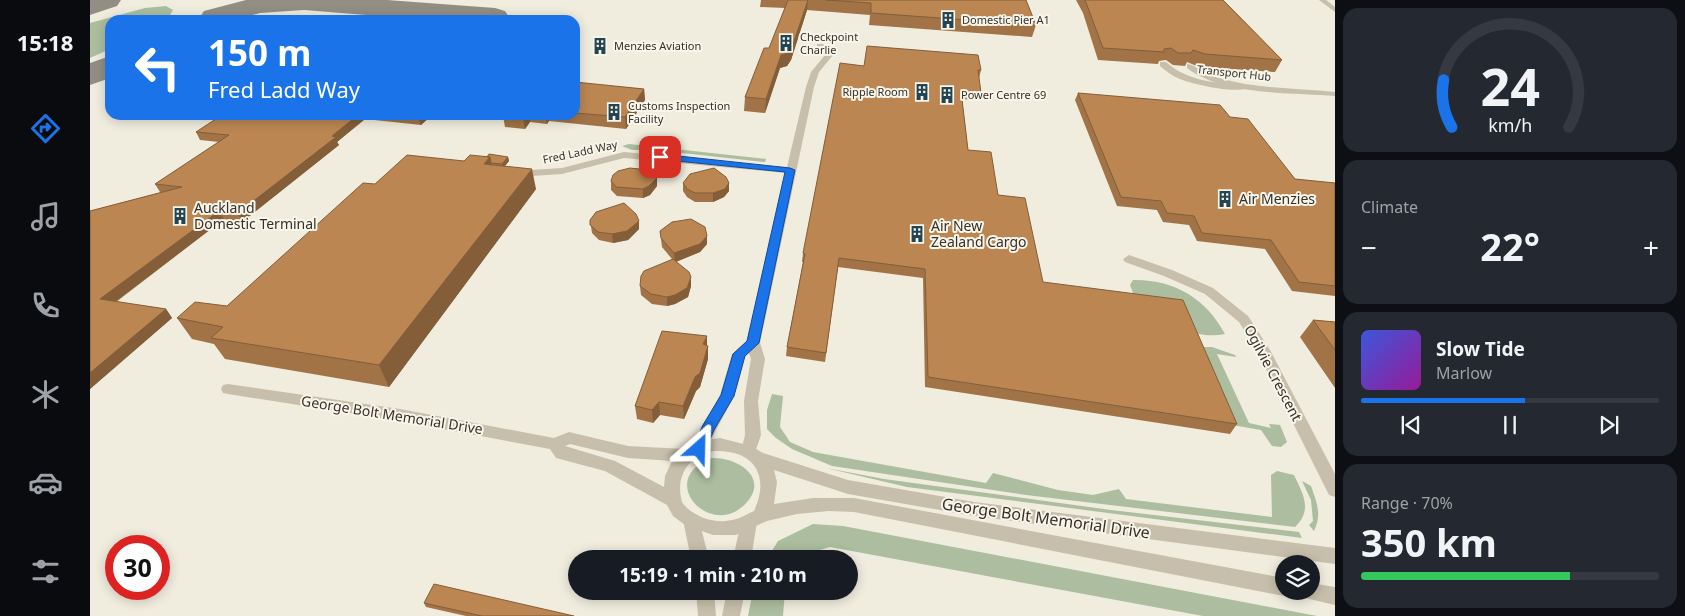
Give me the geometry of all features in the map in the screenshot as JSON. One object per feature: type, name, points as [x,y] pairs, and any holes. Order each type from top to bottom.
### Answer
[{"type":"street","points":[[1322,0],[1335,10]]},
{"type":"street","points":[[755,455],[751,401],[758,359],[753,343],[790,170],[813,77],[822,62],[829,55],[829,52],[820,46]]},
{"type":"street","name":"Transport Hub","points":[[1163,64],[1175,75],[1205,84],[1307,90]]},
{"type":"street","name":"Transport Hub","points":[[1190,66],[1195,72],[1203,76],[1225,82],[1335,94]]},
{"type":"street","name":"Fred Ladd Way","points":[[502,173],[534,174],[562,171],[624,155],[790,170]]},
{"type":"street","name":"Ogilvie Crescent","points":[[1128,259],[1168,273],[1208,292],[1235,310],[1244,319],[1263,350],[1335,490]]},
{"type":"street","points":[[753,343],[739,354],[727,396],[693,453],[678,466],[672,484],[673,500],[678,509],[691,520],[708,526],[722,528],[735,527],[754,519]]},
{"type":"street","name":"George Bolt Memorial Drive","points":[[228,389],[400,415],[555,444],[568,438],[628,452],[693,453]]},
{"type":"street","name":"George Bolt Memorial Drive","points":[[555,444],[561,454],[609,466],[673,500]]},
{"type":"street","points":[[693,453],[714,444],[725,445],[755,455],[767,469],[768,492],[766,505],[754,519],[745,550]]},
{"type":"street","name":"George Bolt Memorial Drive","points":[[755,455],[848,487],[945,504],[1056,521],[1335,556]]},
{"type":"street","name":"George Bolt Memorial Drive","points":[[754,519],[787,508],[829,502],[854,505],[1275,585]]},
{"type":"street","points":[[691,520],[698,550]]},
{"type":"street","points":[[1320,593],[1335,596]]},
{"type":"street","points":[[706,600],[707,616]]},
{"type":"street","points":[[731,616],[734,600]]},
{"type":"green space","points":[[166,6],[173,10],[170,15],[119,15],[145,8]]},
{"type":"green space","points":[[105,19],[105,51],[90,58],[90,23]]},
{"type":"green space","points":[[629,144],[766,159],[765,162],[655,150],[632,150],[622,146]]},
{"type":"green space","points":[[1133,280],[1162,283],[1187,293],[1208,310],[1225,334],[1213,335],[1190,332],[1137,304],[1130,285]]},
{"type":"green space","points":[[1193,347],[1212,347],[1235,355],[1236,357],[1217,354],[1249,423],[1271,428],[1269,424],[1280,425],[1287,442],[1281,447],[1272,446],[1261,430],[1226,424]]},
{"type":"green space","points":[[772,394],[783,396],[780,427],[790,442],[813,452],[986,483],[993,473],[1058,490],[1093,495],[1119,489],[1126,499],[1272,517],[1271,475],[1277,471],[1294,475],[1305,502],[1304,514],[1295,527],[1026,495],[832,466],[792,449],[767,429],[767,410]]},
{"type":"green space","points":[[712,458],[731,461],[740,465],[752,477],[754,484],[753,493],[747,502],[733,512],[719,515],[705,511],[695,503],[688,492],[688,480],[695,468]]},
{"type":"green space","points":[[826,468],[884,479],[1111,510],[1299,532],[1302,538],[907,487]]},
{"type":"green space","points":[[1302,481],[1311,486],[1317,503],[1318,520],[1314,531],[1309,525],[1313,521],[1311,500]]},
{"type":"green space","points":[[813,524],[843,526],[1317,616],[1203,616],[858,552],[858,550],[830,547],[820,550],[772,550],[778,541]]},
{"type":"green space","points":[[751,600],[784,600],[783,616],[748,616]]},
{"type":"building","points":[[788,0],[808,0],[792,47],[788,53],[781,55],[766,99],[745,97],[764,48],[769,48]]},
{"type":"building","points":[[826,0],[1026,0],[1036,25],[871,13],[871,3]]},
{"type":"building","points":[[1085,0],[1223,0],[1282,60],[1205,54],[1193,50],[1191,53],[1178,53],[1171,48],[1164,49],[1164,52],[1103,48]]},
{"type":"building","name":"Air New Zealand Cargo","points":[[867,46],[978,55],[981,70],[978,70],[981,93],[961,91],[968,150],[991,152],[998,195],[1025,198],[1043,282],[1183,300],[1237,424],[928,377],[925,269],[839,258],[826,353],[787,347],[805,254],[803,253],[840,63],[864,66]]},
{"type":"building","points":[[580,83],[644,89],[625,117],[580,113]]},
{"type":"building","name":"Air Menzies","points":[[1078,93],[1220,105],[1230,117],[1248,119],[1295,179],[1335,183],[1335,286],[1299,282],[1271,240],[1202,233],[1194,216],[1167,213],[1161,201],[1121,197]]},
{"type":"building","name":"Auckland Domestic Terminal","points":[[214,120],[352,120],[332,136],[336,137],[238,213],[219,211],[100,299],[166,309],[90,373],[90,211],[182,187],[155,184],[229,135],[196,132]]},
{"type":"building","points":[[489,154],[508,157],[502,164],[491,163],[490,157],[487,157]]},
{"type":"building","points":[[407,155],[464,161],[470,155],[490,157],[484,164],[532,169],[379,365],[211,338],[223,327],[177,318],[195,302],[227,306],[363,183],[375,184]]},
{"type":"building","points":[[630,168],[649,170],[657,178],[643,189],[616,187],[611,181],[613,175],[618,171]]},
{"type":"building","points":[[714,168],[726,177],[729,183],[725,189],[713,193],[695,193],[687,189],[683,183],[690,174]]},
{"type":"building","points":[[624,203],[636,214],[639,221],[627,231],[612,234],[598,232],[590,225],[590,220],[596,212]]},
{"type":"building","points":[[691,219],[705,227],[707,236],[700,244],[674,253],[661,238],[660,231],[672,222]]},
{"type":"building","points":[[673,259],[689,272],[691,277],[687,288],[667,297],[651,294],[640,286],[641,276],[644,271]]},
{"type":"building","points":[[1313,320],[1335,322],[1335,350]]},
{"type":"building","points":[[662,331],[707,336],[703,344],[708,346],[700,373],[695,377],[683,406],[659,402],[652,410],[635,406]]},
{"type":"building","points":[[434,584],[574,616],[482,616],[424,603]]},
{"type":"taxiway","points":[[90,7],[107,0]]},
{"type":"taxiway","points":[[283,0],[470,15]]},
{"type":"taxiway","points":[[222,15],[259,5],[303,2]]},
{"type":"taxiway","points":[[90,75],[105,68]]},
{"type":"place","name":"Domestic Pier A1","points":[[948,20]]},
{"type":"place","name":"Checkpoint Charlie","points":[[786,43]]},
{"type":"place","name":"Menzies Aviation","points":[[600,46]]},
{"type":"place","name":"Ripple Room","points":[[922,92]]},
{"type":"place","name":"Power Centre 69","points":[[947,95]]},
{"type":"place","name":"Customs Inspection Facility","points":[[614,112]]},
{"type":"place","name":"Air Menzies","points":[[1225,199]]},
{"type":"place","name":"Auckland Domestic Terminal","points":[[180,216]]},
{"type":"place","name":"Air New Zealand Cargo","points":[[917,234]]},
{"type":"route","points":[[660,157],[790,170],[753,343],[739,354],[727,396],[699,449]]}]
